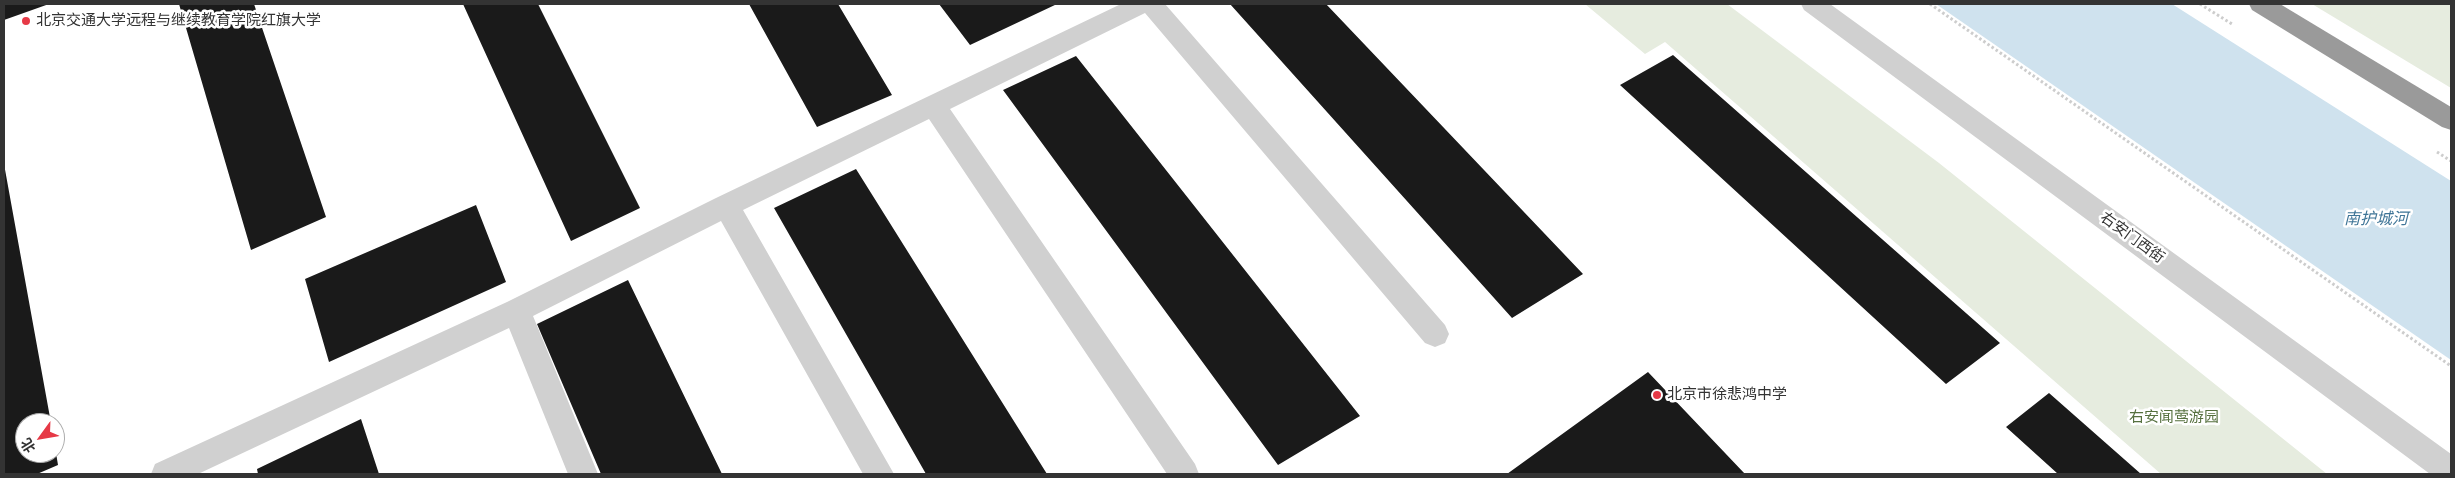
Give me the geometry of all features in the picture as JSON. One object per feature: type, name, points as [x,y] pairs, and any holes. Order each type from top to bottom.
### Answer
[{"type":"highway","points":[[2260,4],[2451,120]]},
{"type":"street","points":[[166,474],[517,311],[726,206],[1142,4]]},
{"type":"street","points":[[1151,4],[1435,334]]},
{"type":"street","name":"右安门西街","points":[[1813,4],[2451,472]]},
{"type":"street","points":[[934,106],[1184,474]]},
{"type":"street","points":[[726,206],[879,474]]},
{"type":"street","points":[[517,311],[583,474]]},
{"type":"path","points":[[1930,4],[2451,366]]},
{"type":"green space","name":"右安闻莺游园","points":[[1585,4],[1727,4],[1939,163],[2327,474],[2161,474],[1665,42],[1645,54]]},
{"type":"green space","points":[[2312,4],[2451,4],[2451,88]]},
{"type":"water","name":"南护城河","points":[[1936,4],[2172,4],[2451,181],[2451,360]]},
{"type":"building","points":[[4,4],[49,4],[4,20]]},
{"type":"building","points":[[179,4],[254,4],[326,217],[251,250]]},
{"type":"building","points":[[463,4],[538,4],[640,208],[571,241]]},
{"type":"building","points":[[749,4],[838,4],[892,95],[817,127]]},
{"type":"building","points":[[939,4],[1057,4],[970,45]]},
{"type":"building","points":[[1230,4],[1326,4],[1583,274],[1512,318]]},
{"type":"building","points":[[1673,55],[2000,343],[1946,384],[1620,85]]},
{"type":"building","points":[[1076,56],[1360,416],[1278,465],[1003,90]]},
{"type":"building","points":[[4,164],[49,413],[15,413],[15,463],[58,463],[58,465],[37,474],[4,474]]},
{"type":"building","points":[[856,169],[1047,474],[926,474],[774,208]]},
{"type":"building","points":[[476,205],[506,282],[329,362],[305,279]]},
{"type":"building","points":[[628,280],[722,474],[601,474],[537,324]]},
{"type":"building","points":[[1648,372],[1745,474],[1507,474]]},
{"type":"building","points":[[2049,393],[2141,474],[2058,474],[2006,427]]},
{"type":"building","points":[[361,419],[379,474],[258,474],[257,469]]},
{"type":"place","name":"北京交通大学远程与继续教育学院红旗大学","points":[[26,21]]},
{"type":"place","name":"北京市徐悲鸿中学","points":[[1657,395]]}]
